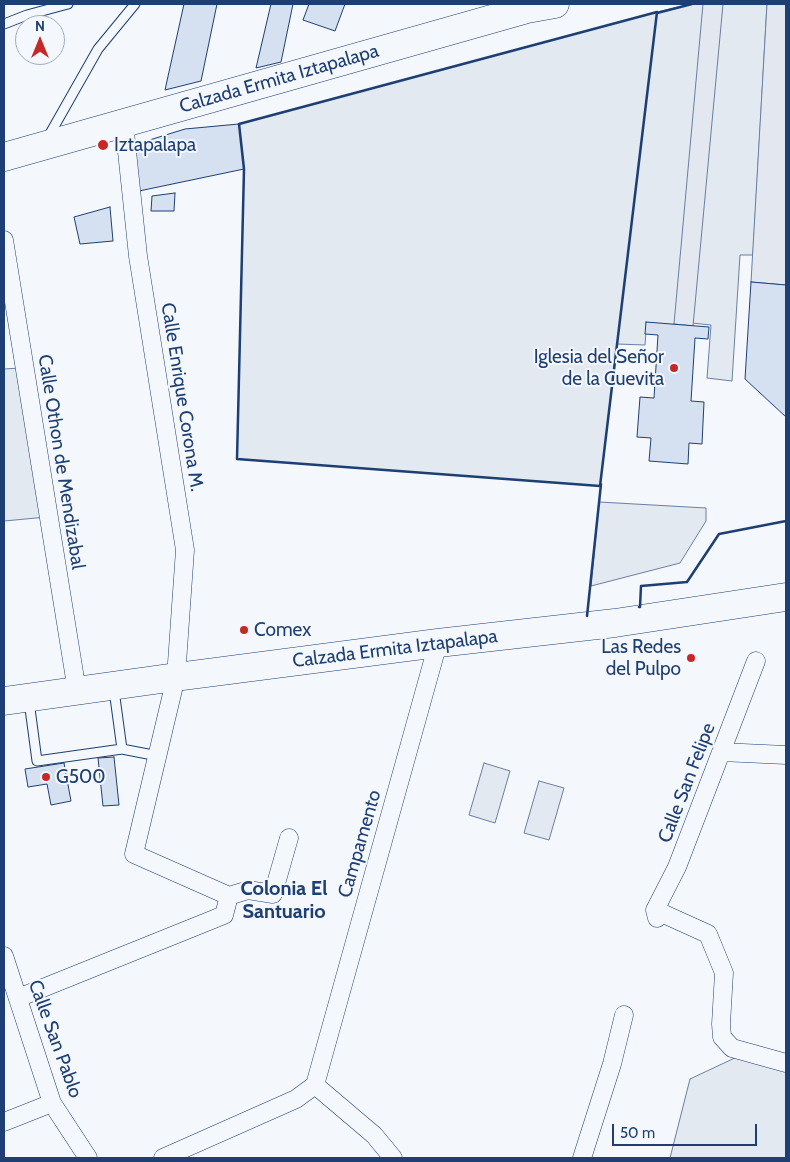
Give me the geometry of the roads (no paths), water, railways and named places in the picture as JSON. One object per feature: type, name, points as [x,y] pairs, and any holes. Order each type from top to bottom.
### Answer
[{"type":"main road","name":"Calzada Ermita Iztapalapa","points":[[4,157],[522,6],[555,4]]},
{"type":"main road","name":"Calzada Ermita Iztapalapa","points":[[16,700],[438,643],[615,623],[786,597]]},
{"type":"street","name":"Calle Enrique Corona M.","points":[[124,123],[138,256],[184,550],[176,677],[134,854],[229,896]]},
{"type":"street","name":"Calle Othon de Mendizabal","points":[[4,240],[77,691]]},
{"type":"street","name":"Campamento","points":[[315,1085],[438,643]]},
{"type":"street","name":"Calle San Felipe","points":[[756,661],[677,868],[656,914],[708,934],[724,973],[722,1037],[732,1048],[786,1063]]},
{"type":"street","points":[[721,752],[786,755]]},
{"type":"street","points":[[18,998],[224,914],[229,896],[248,890],[273,894],[289,838]]},
{"type":"street","name":"Calle San Pablo","points":[[4,956],[52,1103],[88,1158]]},
{"type":"street","points":[[582,1158],[612,1064],[624,1015]]},
{"type":"street","points":[[163,1158],[296,1100],[315,1085],[374,1135],[393,1158]]},
{"type":"street","points":[[4,1122],[52,1103]]},
{"type":"lane","points":[[4,24],[27,15],[68,4]]},
{"type":"lane","points":[[43,146],[98,49],[135,4]]},
{"type":"lane","points":[[114,686],[122,749]]},
{"type":"lane","points":[[16,700],[37,761],[122,749],[158,756]]},
{"type":"place","name":"Iztapalapa","points":[[103,145]]},
{"type":"place","name":"Iglesia del Señor de la Cuevita","points":[[674,368]]},
{"type":"place","name":"Comex","points":[[244,630]]},
{"type":"place","name":"Las Redes del Pulpo","points":[[691,658]]},
{"type":"place","name":"G500","points":[[46,777]]},
{"type":"district","name":"Colonia El Santuario","points":[[284,900]]}]
